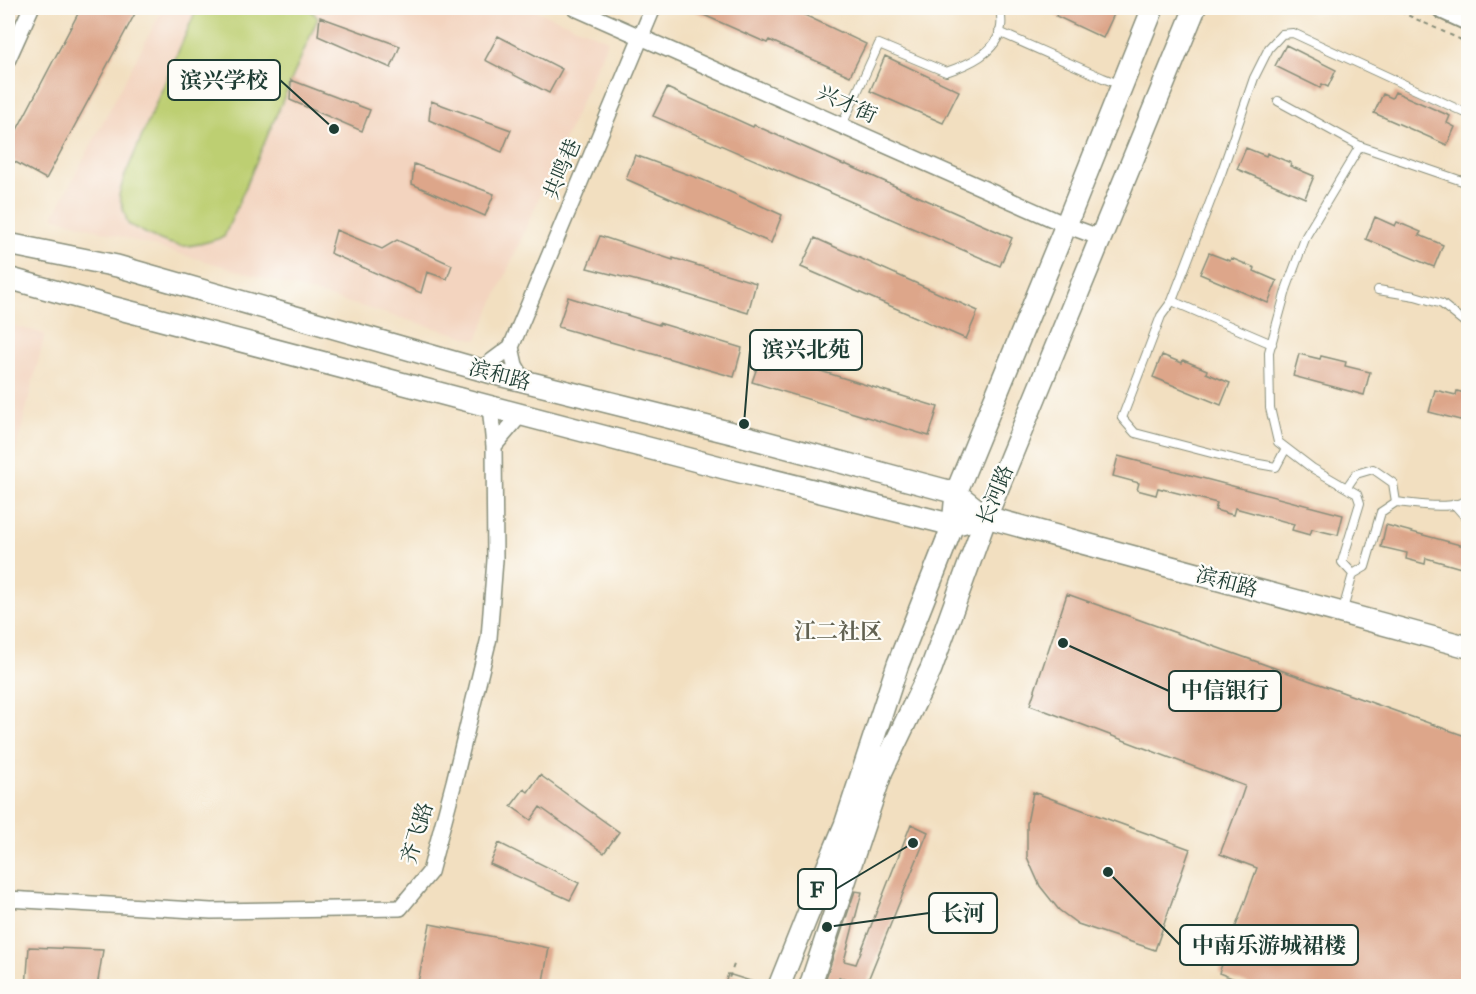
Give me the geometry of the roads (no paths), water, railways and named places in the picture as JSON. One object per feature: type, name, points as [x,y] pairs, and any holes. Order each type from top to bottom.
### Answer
[{"type":"main road","name":"长河路","points":[[779,987],[845,825],[898,664],[953,525],[956,493],[1153,8]]},
{"type":"main road","name":"长河路","points":[[810,987],[882,771],[931,669],[986,517],[1195,8]]},
{"type":"main road","points":[[1444,8],[1468,19]]},
{"type":"main road","name":"滨和路","points":[[8,244],[117,266],[480,370],[736,434],[956,493],[986,517],[1468,647]]},
{"type":"main road","name":"滨和路","points":[[8,278],[724,468],[953,525],[986,517]]},
{"type":"street","points":[[8,59],[31,8]]},
{"type":"street","name":"兴才街","points":[[575,8],[1066,225],[1101,238]]},
{"type":"street","name":"共鸣巷","points":[[511,347],[653,8]]},
{"type":"street","points":[[480,370],[511,347],[515,365],[525,382]]},
{"type":"street","name":"齐飞路","points":[[8,899],[211,911],[400,908],[430,872],[489,638],[495,560],[494,446],[490,406]]},
{"type":"street","points":[[494,446],[521,414]]},
{"type":"lane","points":[[842,125],[879,44],[946,72],[964,66],[993,45],[1001,28],[1000,8]]},
{"type":"lane","points":[[999,32],[1122,86]]},
{"type":"lane","points":[[1286,448],[1276,467],[1242,461],[1135,433],[1122,418],[1161,316],[1172,301],[1222,171],[1254,78],[1269,48],[1282,34],[1293,33],[1468,114]]},
{"type":"lane","points":[[1278,101],[1360,146],[1468,183]]},
{"type":"lane","points":[[1353,574],[1342,562],[1360,503],[1357,494],[1312,468],[1278,442],[1270,408],[1269,352],[1287,287],[1306,236],[1360,146]]},
{"type":"lane","points":[[1378,290],[1415,296],[1442,304],[1468,325]]},
{"type":"lane","points":[[1172,301],[1272,344]]},
{"type":"lane","points":[[1347,487],[1356,474],[1372,469],[1393,483],[1396,502]]},
{"type":"lane","points":[[1342,613],[1353,574],[1365,567],[1381,512],[1396,502],[1431,506],[1464,503],[1468,499]]},
{"type":"lane","points":[[1454,504],[1468,520]]},
{"type":"place","name":"滨兴学校","points":[[334,129]]},
{"type":"place","name":"滨兴北苑","points":[[744,424]]},
{"type":"place","name":"中信银行","points":[[1063,643]]},
{"type":"place","name":"F","points":[[913,843]]},
{"type":"place","name":"中南乐游城裙楼","points":[[1108,872]]},
{"type":"place","name":"长河","points":[[827,927]]},
{"type":"district","name":"江二社区","points":[[838,631]]}]
